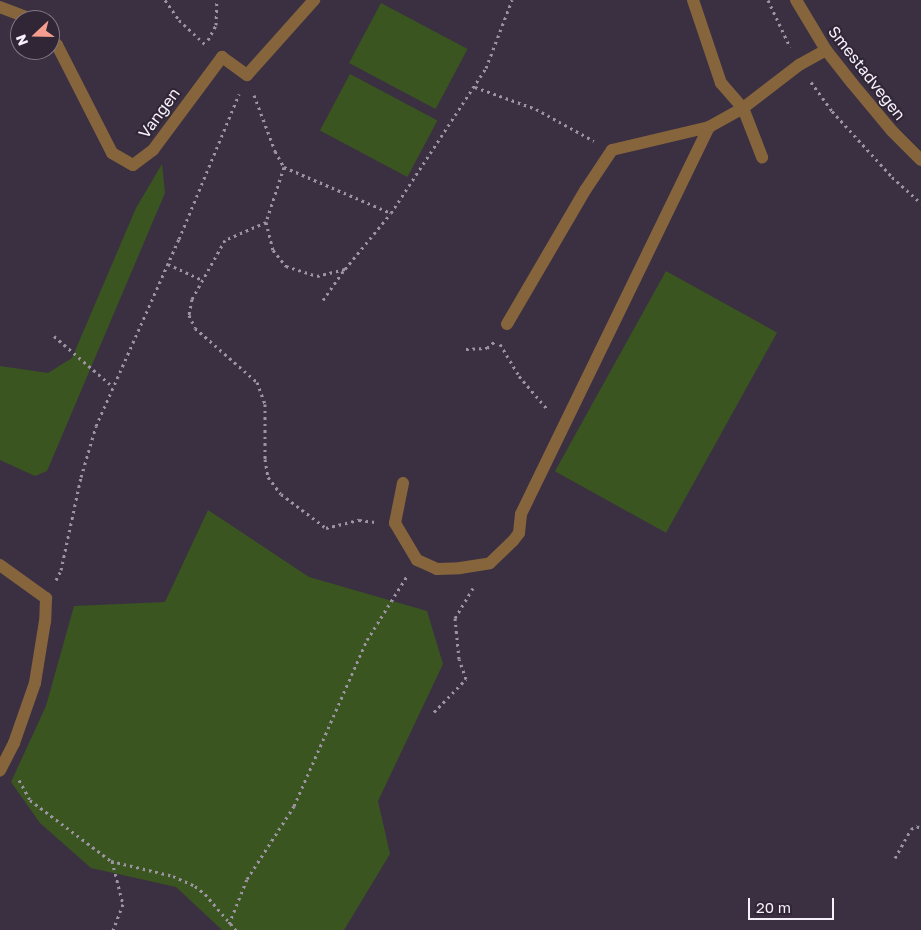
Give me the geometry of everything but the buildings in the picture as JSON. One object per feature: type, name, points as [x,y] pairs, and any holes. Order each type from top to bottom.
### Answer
[{"type":"street","points":[[222,57],[247,75],[314,0]]},
{"type":"street","points":[[693,0],[721,83],[743,108],[762,157]]},
{"type":"street","name":"Smestadvegen","points":[[796,0],[826,50],[892,131],[921,160]]},
{"type":"street","points":[[507,324],[586,189],[612,150],[708,127],[743,108],[799,65],[826,50]]},
{"type":"street","name":"Vangen","points":[[60,51],[112,154],[133,165],[154,150],[222,57]]},
{"type":"street","points":[[403,483],[395,523],[417,560],[437,569],[460,568],[494,560],[519,533],[521,514],[708,127]]},
{"type":"street","points":[[0,565],[46,598],[45,621],[35,683],[14,743],[0,771]]},
{"type":"path","points":[[165,0],[178,20],[205,45],[222,57]]},
{"type":"path","points":[[205,45],[216,25],[217,0]]},
{"type":"path","points":[[323,300],[345,269],[391,213],[475,87],[486,68],[512,0]]},
{"type":"path","points":[[768,0],[799,65],[832,112],[892,177],[921,203]]},
{"type":"path","points":[[247,75],[275,152],[284,167],[391,213]]},
{"type":"path","points":[[46,598],[61,570],[81,477],[96,426],[168,264],[247,75]]},
{"type":"path","points":[[475,87],[536,109],[612,150]]},
{"type":"path","points":[[284,167],[266,222],[273,250],[286,266],[317,276],[345,269]]},
{"type":"path","points":[[266,222],[225,240],[192,299],[189,315],[195,328],[257,382],[265,404],[264,459],[268,477],[281,494],[326,528],[359,520],[395,523]]},
{"type":"path","points":[[168,264],[202,280]]},
{"type":"path","points":[[54,336],[113,387]]},
{"type":"path","points":[[466,349],[487,348],[497,339],[519,376],[564,427]]},
{"type":"path","points":[[229,924],[247,880],[294,806],[367,640],[417,560]]},
{"type":"path","points":[[434,712],[466,679],[459,659],[455,618],[479,576],[494,560]]},
{"type":"path","points":[[14,743],[16,774],[30,800],[112,861],[173,876],[194,886],[205,894],[236,930]]},
{"type":"path","points":[[895,858],[911,829],[918,826],[921,828]]},
{"type":"path","points":[[112,861],[123,904],[113,930]]},
{"type":"green space","points":[[381,3],[468,49],[436,109],[349,63]]},
{"type":"green space","points":[[350,74],[437,120],[407,177],[320,131]]},
{"type":"green space","points":[[162,164],[165,193],[47,471],[35,476],[0,460],[0,366],[48,373],[72,358],[136,208]]},
{"type":"green space","points":[[666,271],[777,333],[666,533],[555,471]]},
{"type":"green space","points":[[208,510],[309,577],[427,611],[443,664],[378,801],[390,854],[344,930],[222,930],[176,887],[91,868],[40,823],[11,782],[46,706],[74,606],[165,602]]}]
